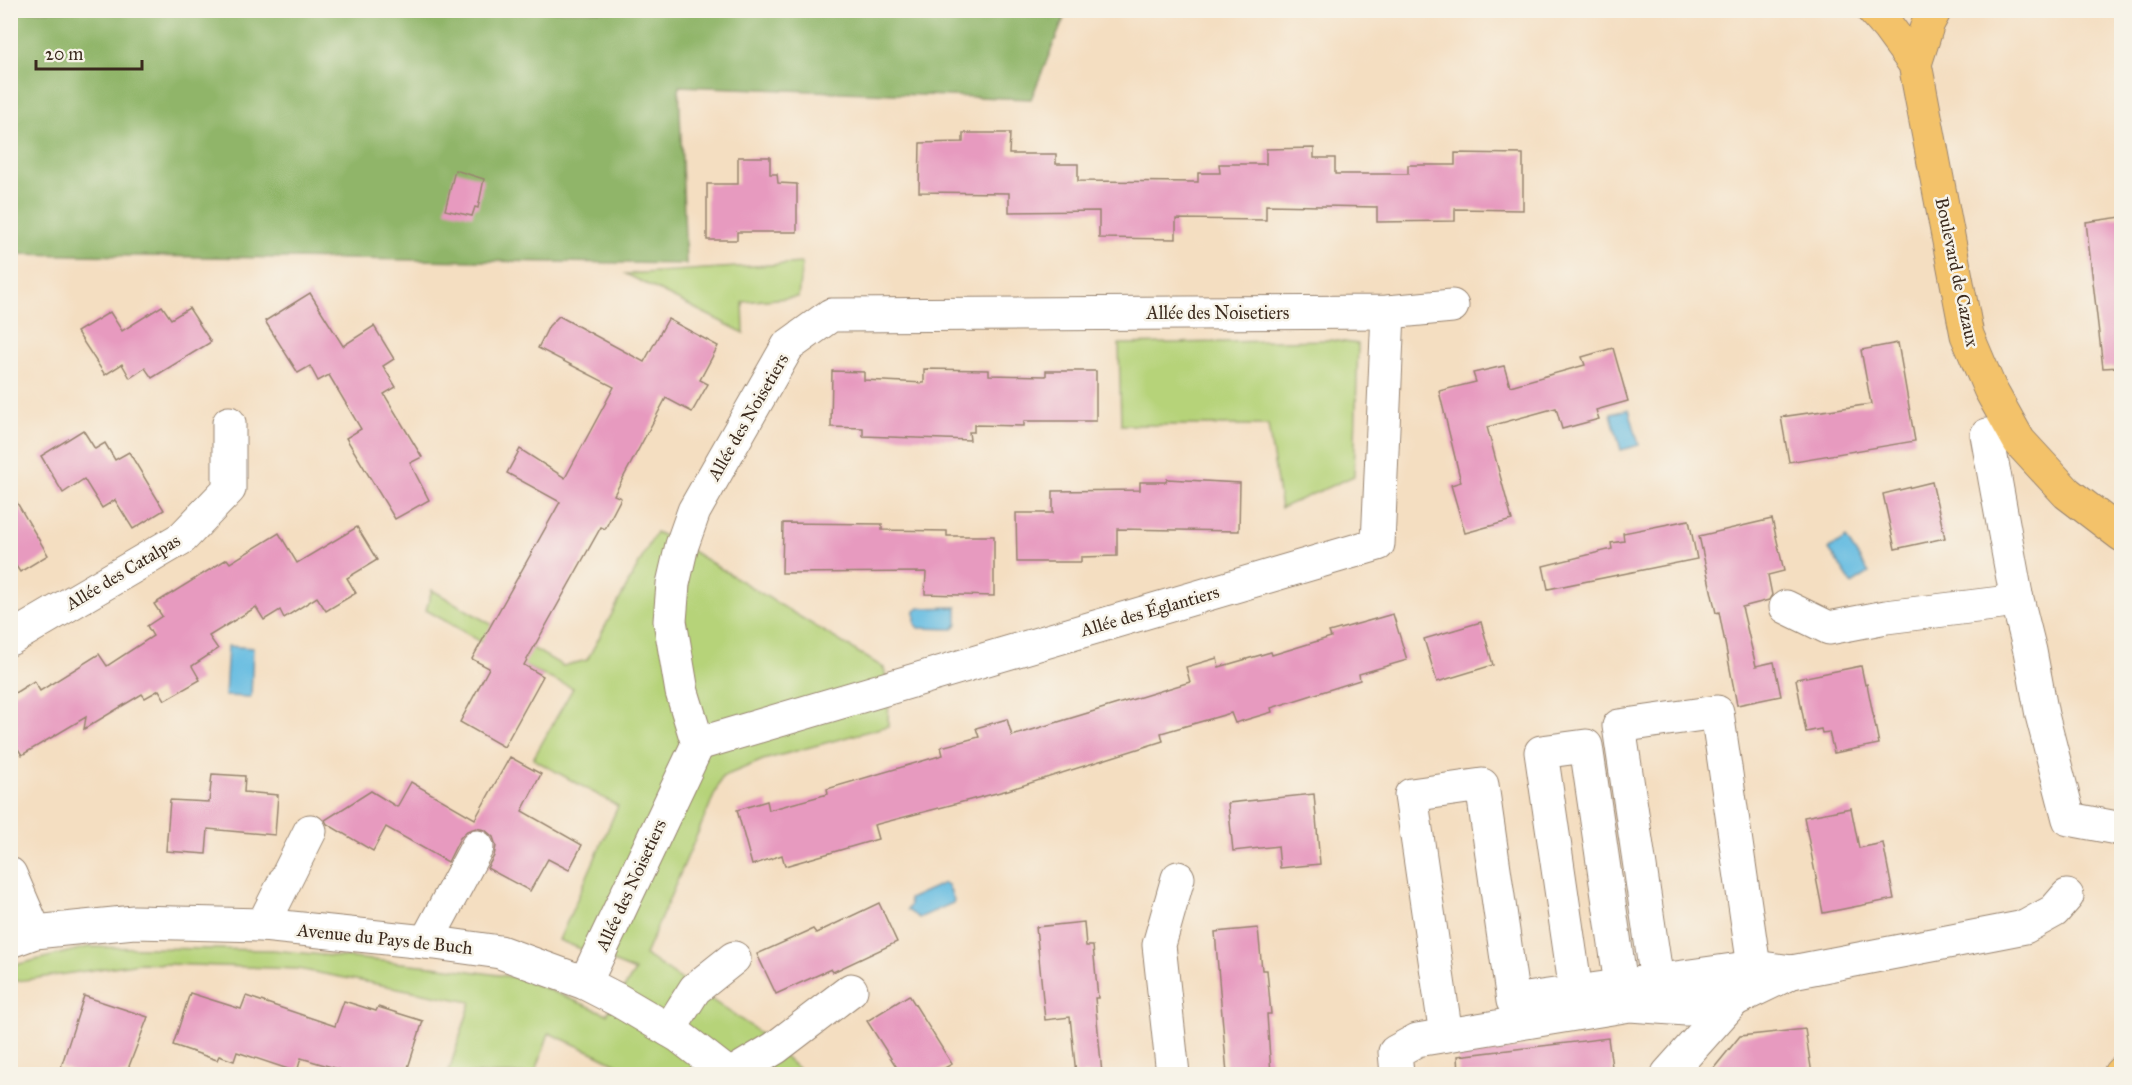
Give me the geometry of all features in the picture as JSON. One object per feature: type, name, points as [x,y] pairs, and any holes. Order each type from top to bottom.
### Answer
[{"type":"main road","name":"Boulevard de Cazaux","points":[[1873,10],[1915,64],[1967,334],[1990,389],[2019,441],[2067,493],[2121,535]]},
{"type":"main road","points":[[1915,64],[1935,10]]},
{"type":"street","name":"Allée des Noisetiers","points":[[585,983],[698,744],[682,692],[670,621],[673,584],[682,545],[694,511],[788,346],[831,315],[1388,312],[1452,306]]},
{"type":"street","name":"Allée des Églantiers","points":[[698,744],[1378,544],[1388,312]]},
{"type":"street","name":"Allée des Catalpas","points":[[10,639],[182,538],[229,489],[229,423]]},
{"type":"street","points":[[1987,435],[2016,595],[2030,651],[2042,715],[2068,819],[2121,829]]},
{"type":"street","points":[[1786,606],[1829,628],[1886,617],[2001,603],[2016,595]]},
{"type":"street","points":[[1657,981],[1619,726],[1695,715],[1717,712],[1754,967]]},
{"type":"street","points":[[1576,992],[1541,752],[1586,746],[1621,986]]},
{"type":"street","points":[[1446,1035],[1411,795],[1482,785],[1514,1001],[1754,967],[1792,972]]},
{"type":"street","points":[[263,926],[310,831]]},
{"type":"street","points":[[426,942],[477,847]]},
{"type":"street","points":[[10,874],[23,936]]},
{"type":"street","points":[[1173,1074],[1159,945],[1178,878]]},
{"type":"street","points":[[1397,1074],[1395,1052],[1417,1040],[1629,1005],[1686,1009],[1734,1000],[1792,972],[2025,927],[2054,911],[2067,896]]},
{"type":"street","name":"Avenue du Pays de Buch","points":[[23,936],[134,922],[263,926],[426,942],[500,952],[585,983],[679,1036],[730,1074]]},
{"type":"street","points":[[669,1030],[695,990],[734,958]]},
{"type":"street","points":[[730,1074],[775,1048],[851,990]]},
{"type":"street","points":[[1668,1074],[1734,1000]]},
{"type":"green space","points":[[11,11],[1067,11],[1031,99],[679,86],[686,264],[11,254]]},
{"type":"green space","points":[[802,263],[798,297],[743,302],[744,333],[626,274]]},
{"type":"green space","points":[[1330,340],[1358,344],[1354,476],[1281,508],[1268,425],[1121,425],[1119,344]]},
{"type":"green space","points":[[656,532],[682,545],[884,668],[889,688],[888,726],[763,760],[722,777],[645,955],[752,1027],[804,1074],[636,1074],[549,1033],[535,1074],[448,1074],[471,1002],[298,969],[140,963],[11,982],[11,966],[88,947],[273,950],[441,967],[520,978],[607,1014],[635,971],[559,940],[618,806],[533,759],[573,688],[516,662],[426,610],[432,590],[563,666],[587,660]]},
{"type":"water","points":[[1629,409],[1639,445],[1621,450],[1611,414]]},
{"type":"water","points":[[1846,538],[1869,573],[1852,584],[1829,549]]},
{"type":"water","points":[[957,607],[957,624],[953,629],[918,628],[915,624],[915,611],[919,608]]},
{"type":"water","points":[[228,646],[253,648],[251,697],[225,696]]},
{"type":"water","points":[[944,883],[948,885],[953,903],[919,918],[907,910],[910,905],[909,899]]},
{"type":"building","points":[[963,133],[1010,133],[1009,154],[1056,154],[1056,164],[1078,164],[1078,181],[1198,182],[1198,173],[1220,173],[1219,164],[1266,164],[1266,149],[1314,148],[1314,158],[1335,158],[1335,174],[1408,174],[1408,165],[1455,165],[1455,153],[1523,154],[1523,210],[1455,209],[1455,221],[1377,222],[1377,207],[1266,205],[1266,220],[1176,219],[1176,239],[1099,238],[1099,211],[1009,212],[1009,193],[919,192],[920,143],[963,142]]},
{"type":"building","points":[[738,157],[770,157],[770,174],[777,174],[778,183],[797,184],[797,232],[737,232],[737,240],[707,240],[707,184],[738,184]]},
{"type":"building","points":[[455,170],[484,179],[478,208],[475,207],[472,216],[445,210]]},
{"type":"building","points":[[2121,217],[2121,367],[2103,368],[2086,222]]},
{"type":"building","points":[[310,293],[343,346],[374,326],[394,359],[383,366],[396,387],[384,394],[422,457],[410,463],[429,500],[395,519],[346,438],[361,429],[329,375],[318,381],[310,366],[298,373],[265,321]]},
{"type":"building","points":[[162,306],[171,319],[189,308],[211,342],[152,378],[145,368],[130,378],[122,364],[105,375],[77,332],[110,312],[122,331]]},
{"type":"building","points":[[559,316],[644,362],[668,319],[718,346],[700,380],[708,384],[692,412],[666,398],[614,495],[621,498],[605,529],[601,527],[524,665],[543,676],[504,747],[460,722],[489,668],[472,659],[560,502],[507,473],[520,449],[565,478],[614,387],[538,348],[549,326]]},
{"type":"building","points":[[1898,343],[1915,441],[1789,462],[1781,417],[1871,404],[1861,350]]},
{"type":"building","points":[[1613,348],[1628,401],[1596,410],[1599,419],[1562,429],[1556,408],[1487,427],[1512,520],[1465,533],[1451,485],[1461,482],[1439,391],[1476,382],[1473,373],[1504,366],[1510,386],[1585,365],[1582,357]]},
{"type":"building","points":[[924,369],[989,370],[989,375],[1046,376],[1046,371],[1096,371],[1096,421],[1024,421],[1024,426],[974,425],[974,432],[969,432],[970,440],[863,436],[863,428],[831,427],[832,371],[864,372],[864,380],[924,383]]},
{"type":"building","points":[[83,430],[95,449],[105,443],[115,460],[129,452],[164,510],[133,529],[115,500],[102,508],[84,479],[63,493],[41,456]]},
{"type":"building","points":[[1167,479],[1240,483],[1239,531],[1117,529],[1117,556],[1081,557],[1081,562],[1017,562],[1016,513],[1053,513],[1053,491],[1140,490],[1140,482],[1166,482]]},
{"type":"building","points":[[1932,482],[1945,538],[1895,549],[1883,494]]},
{"type":"building","points":[[10,491],[48,555],[20,572],[10,557]]},
{"type":"building","points":[[1772,519],[1784,571],[1768,575],[1772,595],[1769,600],[1742,607],[1756,666],[1774,662],[1781,696],[1737,705],[1719,612],[1716,613],[1699,536]]},
{"type":"building","points":[[1689,520],[1697,559],[1548,589],[1543,566],[1612,549],[1611,543],[1624,541],[1623,533]]},
{"type":"building","points":[[783,523],[882,524],[882,530],[947,531],[947,536],[994,536],[994,596],[925,594],[926,572],[782,573]]},
{"type":"building","points":[[357,527],[377,560],[347,578],[356,593],[326,611],[317,597],[284,618],[280,610],[264,620],[256,607],[209,636],[218,649],[192,666],[200,680],[165,700],[159,690],[145,698],[142,694],[84,729],[86,717],[22,755],[10,737],[10,696],[34,681],[40,691],[99,654],[107,666],[153,636],[147,626],[162,616],[154,604],[227,559],[230,563],[279,533],[297,563]]},
{"type":"building","points":[[1393,614],[1407,660],[1359,674],[1360,680],[1271,708],[1272,712],[1235,723],[1231,713],[1161,733],[1163,741],[1008,790],[874,825],[878,839],[785,866],[782,855],[752,865],[737,810],[767,801],[769,810],[828,794],[827,789],[943,755],[941,747],[979,737],[976,728],[1007,719],[1012,736],[1190,682],[1186,667],[1217,658],[1219,667],[1271,652],[1272,655],[1331,637],[1329,632]]},
{"type":"building","points":[[1481,622],[1493,665],[1437,682],[1424,639]]},
{"type":"building","points":[[1861,666],[1879,744],[1834,753],[1829,732],[1822,733],[1821,729],[1806,732],[1796,679]]},
{"type":"building","points":[[510,757],[541,774],[522,811],[582,845],[569,870],[548,859],[530,891],[487,868],[494,856],[496,846],[493,837],[485,830],[476,828],[467,831],[460,838],[448,862],[386,827],[373,851],[327,824],[325,820],[371,791],[397,807],[411,782],[475,819]]},
{"type":"building","points":[[212,774],[245,776],[244,792],[278,795],[275,835],[208,829],[206,854],[166,851],[170,800],[209,802]]},
{"type":"building","points":[[1314,794],[1320,864],[1280,868],[1278,846],[1233,851],[1228,803]]},
{"type":"building","points":[[1851,808],[1859,848],[1883,843],[1894,899],[1823,913],[1804,817]]},
{"type":"building","points":[[879,903],[897,942],[833,972],[831,969],[776,994],[757,954],[813,929],[816,933]]},
{"type":"building","points":[[1084,922],[1086,946],[1093,946],[1102,1074],[1076,1074],[1070,1017],[1045,1020],[1036,927]]},
{"type":"building","points":[[1258,928],[1262,970],[1267,970],[1271,1014],[1267,1014],[1271,1074],[1227,1074],[1215,932]]},
{"type":"building","points":[[190,993],[241,1009],[246,996],[335,1026],[344,1001],[376,1011],[378,1007],[423,1021],[406,1074],[355,1074],[301,1058],[297,1072],[237,1052],[234,1061],[219,1056],[217,1060],[173,1045]]},
{"type":"building","points":[[909,995],[952,1064],[934,1074],[901,1074],[867,1021]]},
{"type":"building","points":[[84,996],[148,1017],[126,1074],[85,1074],[61,1067]]},
{"type":"building","points":[[1805,1029],[1812,1074],[1709,1074],[1740,1036]]},
{"type":"building","points":[[1608,1038],[1613,1074],[1459,1074],[1458,1056]]}]
